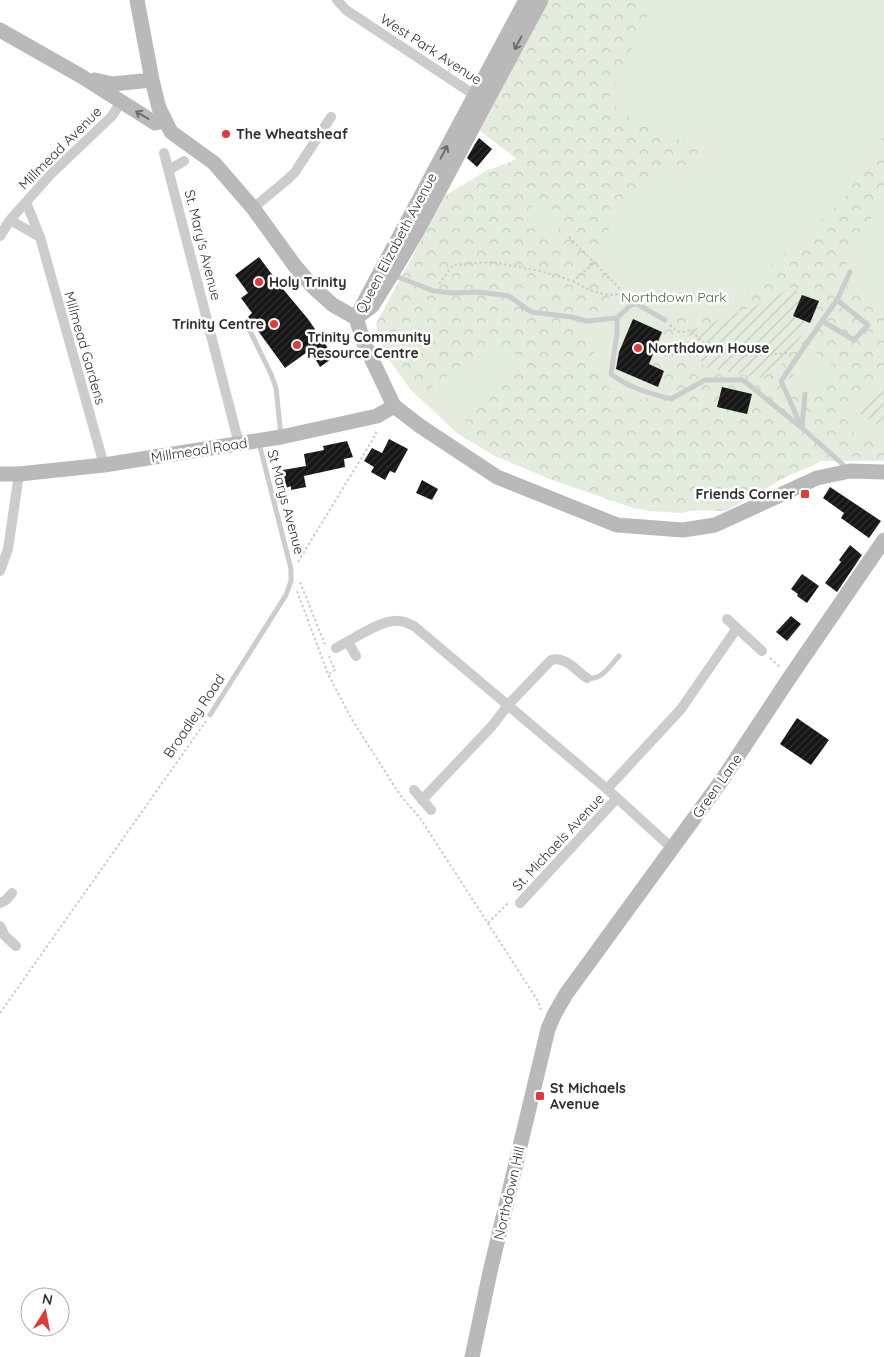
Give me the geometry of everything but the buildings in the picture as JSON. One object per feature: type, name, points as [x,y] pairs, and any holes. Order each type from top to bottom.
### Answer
[{"type":"main road","points":[[137,0],[159,108],[171,132],[214,163],[253,208],[295,266],[314,288],[333,305],[356,318],[364,343],[394,406],[420,426],[497,477],[616,525],[682,530],[715,525],[817,478],[850,471],[884,472]]},
{"type":"main road","name":"Queen Elizabeth Avenue","points":[[481,99],[526,0]]},
{"type":"main road","name":"Queen Elizabeth Avenue","points":[[356,318],[412,227],[481,99],[541,0]]},
{"type":"main road","points":[[0,30],[81,76],[156,123],[165,121]]},
{"type":"main road","points":[[81,76],[112,84],[152,80]]},
{"type":"main road","name":"Queen Elizabeth Avenue","points":[[356,318],[372,306],[392,274],[412,227]]},
{"type":"main road","name":"Millmead Road","points":[[0,474],[19,474],[104,465],[281,437],[377,416],[394,406]]},
{"type":"main road","name":"Green Lane","points":[[548,1029],[566,994],[727,773],[884,540]]},
{"type":"main road","name":"Northdown Hill","points":[[472,1357],[490,1272],[548,1029]]},
{"type":"street","name":"West Park Avenue","points":[[337,0],[346,10],[481,99]]},
{"type":"street","name":"Millmead Avenue","points":[[0,236],[10,220],[51,174],[112,116],[121,102]]},
{"type":"street","points":[[253,208],[295,172],[332,117]]},
{"type":"street","name":"St. Mary's Avenue","points":[[164,152],[239,444]]},
{"type":"street","points":[[169,170],[184,161]]},
{"type":"street","name":"Millmead Gardens","points":[[26,202],[40,237],[104,465]]},
{"type":"street","points":[[10,220],[40,237]]},
{"type":"street","points":[[0,571],[8,549],[19,474]]},
{"type":"street","points":[[727,619],[762,650]]},
{"type":"street","name":"St. Michaels Avenue","points":[[336,648],[378,625],[388,622],[397,620],[414,626],[607,789],[673,849]]},
{"type":"street","name":"St. Michaels Avenue","points":[[607,789],[681,709],[737,628]]},
{"type":"street","points":[[348,642],[356,656]]},
{"type":"street","points":[[422,800],[551,660],[558,658],[565,661],[587,678]]},
{"type":"street","points":[[414,790],[431,810]]},
{"type":"street","name":"St. Michaels Avenue","points":[[520,903],[617,798]]},
{"type":"street","points":[[0,903],[6,900],[12,893]]},
{"type":"street","points":[[0,926],[5,936],[16,946]]},
{"type":"lane","points":[[121,102],[128,83]]},
{"type":"lane","points":[[802,428],[781,381],[837,300],[850,272]]},
{"type":"lane","points":[[392,274],[434,291],[453,293],[480,292],[509,296],[530,312],[587,321],[617,318],[631,304],[637,304],[665,320]]},
{"type":"lane","points":[[822,320],[854,340],[868,325],[837,300]]},
{"type":"lane","points":[[617,318],[617,333],[611,374],[619,380],[640,391],[671,399],[706,380],[743,380],[802,428],[850,471]]},
{"type":"lane","points":[[247,325],[276,388],[281,437]]},
{"type":"lane","points":[[802,428],[805,394]]},
{"type":"lane","name":"St Marys Avenue","points":[[258,440],[291,569]]},
{"type":"lane","name":"Broadley Road","points":[[210,715],[286,595],[291,581],[291,569]]},
{"type":"lane","points":[[587,678],[596,678],[619,656]]},
{"type":"path","points":[[434,291],[453,265],[492,262],[540,271],[573,281],[585,289],[596,292],[616,295],[624,294],[569,237]]},
{"type":"path","points":[[573,281],[594,263]]},
{"type":"path","points":[[665,320],[674,330],[684,333],[690,330],[702,342],[714,350],[737,355],[800,353]]},
{"type":"path","points":[[328,674],[335,670],[299,580],[291,569],[301,559],[376,434],[377,416]]},
{"type":"path","points":[[762,650],[790,677]]},
{"type":"path","name":"Broadley Road","points":[[0,1014],[210,715]]},
{"type":"path","points":[[488,923],[513,897],[520,903]]},
{"type":"green space","name":"Northdown Park","points":[[549,0],[884,0],[884,461],[841,450],[814,465],[723,503],[681,513],[649,511],[552,480],[495,456],[457,433],[411,390],[384,353],[376,324],[446,195],[471,212],[513,160],[517,159],[480,131]]},
{"type":"green space","points":[[550,0],[651,0],[652,5],[608,100],[638,124],[723,156],[652,174],[619,205],[599,253],[614,290],[587,331],[608,387],[639,400],[666,394],[669,386],[661,383],[664,371],[649,364],[662,332],[674,321],[677,312],[723,311],[805,237],[846,195],[884,135],[884,195],[839,277],[884,305],[884,379],[867,387],[842,413],[857,438],[881,440],[884,438],[884,461],[814,461],[726,511],[636,509],[552,480],[461,435],[468,416],[527,356],[483,349],[428,390],[416,394],[397,356],[376,324],[446,195],[486,171],[518,159],[480,131]],"holes":[[[533,205],[557,210],[563,217],[556,234],[538,228],[529,217]],[[792,288],[802,295],[818,301],[704,367],[687,332],[763,303]],[[813,350],[834,366],[806,402],[786,386]],[[722,387],[752,394],[747,414],[718,407]]]},
{"type":"green space","points":[[792,287],[802,295],[793,316],[810,323],[780,367],[760,378],[704,367],[687,332],[763,303]]},
{"type":"green space","points":[[884,381],[884,428],[859,413]]},
{"type":"place","name":"The Wheatsheaf","points":[[226,134]]},
{"type":"place","name":"Holy Trinity","points":[[259,282]]},
{"type":"place","name":"Trinity Centre","points":[[274,324]]},
{"type":"place","name":"Trinity Community Resource Centre","points":[[297,345]]},
{"type":"place","name":"Northdown House","points":[[638,348]]},
{"type":"place","name":"Friends Corner","points":[[805,494]]},
{"type":"place","name":"St Michaels Avenue","points":[[540,1096]]}]
